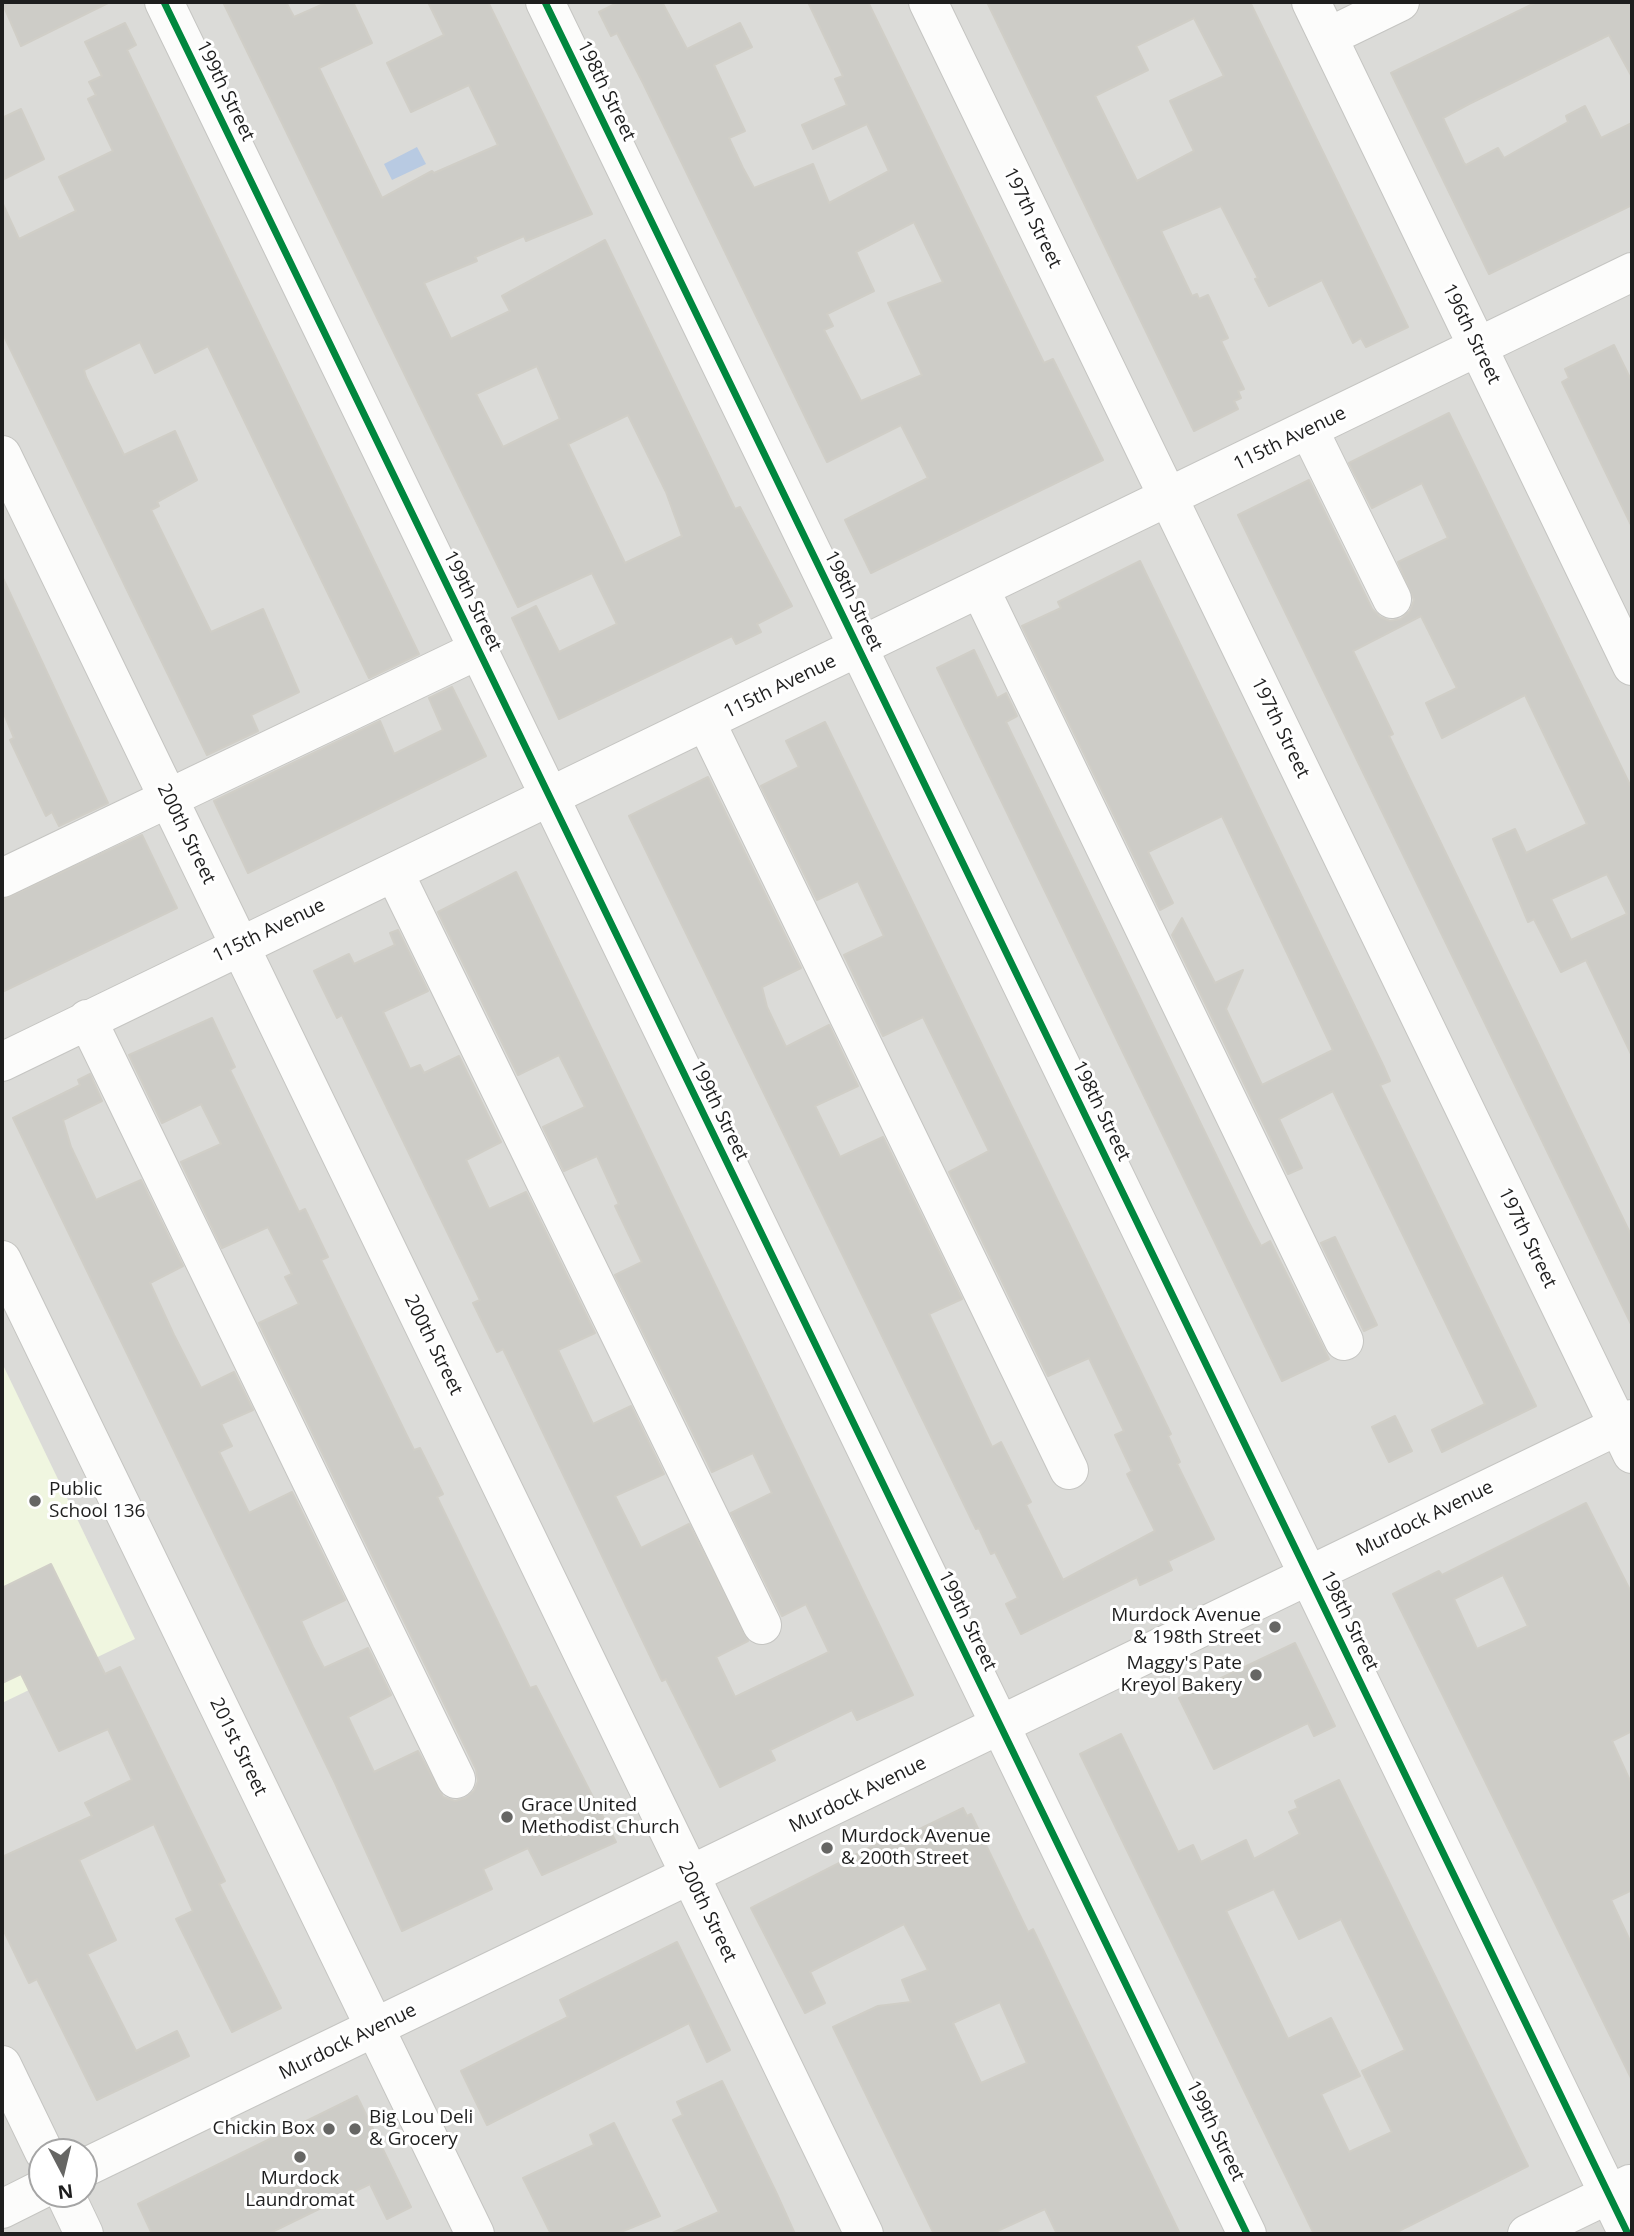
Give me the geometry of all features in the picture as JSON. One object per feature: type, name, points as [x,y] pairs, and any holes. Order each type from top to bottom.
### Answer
[{"type":"street","name":"199th Street","points":[[164,2],[1247,2234]]},
{"type":"street","name":"198th Street","points":[[545,2],[1309,1574],[1621,2189],[1628,2234]]},
{"type":"street","name":"197th Street","points":[[928,2],[1168,498],[1628,1433]]},
{"type":"street","name":"196th Street","points":[[1311,2],[1631,659]]},
{"type":"street","points":[[1328,37],[1400,2]]},
{"type":"street","name":"115th Avenue","points":[[2,1062],[239,945],[859,649],[1632,272]]},
{"type":"street","points":[[1308,430],[1392,599]]},
{"type":"street","name":"200th Street","points":[[2,455],[864,2234]]},
{"type":"street","points":[[980,589],[1344,1341]]},
{"type":"street","points":[[2,878],[478,650]]},
{"type":"street","points":[[706,722],[1069,1470]]},
{"type":"street","points":[[394,872],[762,1625]]},
{"type":"street","points":[[87,1019],[456,1779]]},
{"type":"street","name":"201st Street","points":[[2,1260],[475,2234]]},
{"type":"street","name":"Murdock Avenue","points":[[98,2161],[376,2030],[1309,1574],[1628,1433]]},
{"type":"street","points":[[2,2065],[37,2138]]},
{"type":"street","points":[[1527,2234],[1621,2189]]},
{"type":"street","points":[[2,2209],[28,2196]]},
{"type":"street","points":[[72,2208],[84,2234]]},
{"type":"shaded area","points":[[2,2],[1632,2],[1632,2234],[2,2234]]},
{"type":"shaded area","name":"Public School 136","points":[[2,1363],[135,1639],[2,1703]]},
{"type":"water","points":[[417,147],[426,164],[392,180],[384,164]]},
{"type":"building","points":[[2,2],[110,2],[21,46]]},
{"type":"building","points":[[223,2],[286,2],[294,17],[328,2],[353,2],[372,43],[319,68],[382,198],[432,171],[434,173],[498,145],[469,85],[411,112],[387,63],[444,35],[428,2],[488,2],[592,214],[526,241],[524,236],[475,257],[477,261],[424,283],[451,339],[510,311],[502,296],[605,240],[735,509],[740,507],[792,606],[757,624],[761,632],[736,644],[732,636],[559,719],[512,618],[536,606],[559,652],[617,624],[592,573],[518,607]],"holes":[[[537,366],[560,419],[503,447],[476,394]],[[628,415],[666,492],[682,536],[625,563],[568,444]]]},
{"type":"building","points":[[619,2],[662,2],[687,49],[740,23],[752,47],[714,65],[745,131],[729,138],[743,168],[754,188],[813,164],[829,203],[889,171],[867,124],[813,149],[802,125],[847,105],[835,79],[843,76],[808,2],[868,2],[1044,363],[1053,359],[1103,460],[871,573],[845,520],[928,478],[901,425],[827,462],[643,83],[617,33],[611,36],[599,12]],"holes":[[[914,222],[943,282],[888,303],[922,375],[861,401],[824,330],[833,326],[827,314],[874,291],[856,252]]]},
{"type":"building","points":[[987,2],[1250,2],[1408,327],[1366,347],[1361,338],[1353,343],[1322,280],[1269,306],[1255,279],[1258,278],[1221,206],[1161,231],[1192,296],[1197,294],[1199,299],[1208,295],[1228,338],[1221,341],[1244,389],[1238,391],[1241,398],[1234,401],[1238,409],[1194,431]],"holes":[[[1194,18],[1224,76],[1170,101],[1194,151],[1137,181],[1095,96],[1148,70],[1136,46]]]},
{"type":"building","points":[[1537,2],[1632,2],[1632,77],[1609,35],[1469,104],[1443,118],[1464,163],[1466,165],[1498,148],[1504,158],[1568,122],[1566,116],[1585,106],[1601,138],[1632,123],[1632,205],[1489,274],[1391,73]]},
{"type":"building","points":[[125,23],[136,45],[127,50],[419,654],[369,678],[208,346],[155,373],[140,342],[84,370],[86,377],[124,455],[175,431],[197,480],[157,502],[159,506],[151,510],[211,632],[263,609],[299,692],[251,715],[258,731],[207,755],[2,332],[2,202],[19,239],[76,211],[59,177],[113,151],[88,99],[96,95],[89,82],[102,76],[85,42]]},
{"type":"building","points":[[21,109],[44,159],[2,180],[2,118]]},
{"type":"building","points":[[1614,345],[1632,382],[1632,527],[1562,382],[1569,378],[1565,369]]},
{"type":"building","points":[[1449,413],[1632,789],[1632,1056],[1586,960],[1561,972],[1534,919],[1528,922],[1493,839],[1515,829],[1526,853],[1587,824],[1525,695],[1442,738],[1426,703],[1457,688],[1421,616],[1353,651],[1393,734],[1389,736],[1632,1237],[1632,1326],[1238,515],[1309,480],[1372,609],[1380,617],[1390,621],[1401,619],[1410,611],[1414,600],[1398,562],[1448,538],[1422,483],[1372,508],[1349,463]],"holes":[[[1607,874],[1627,914],[1571,940],[1551,899]]]},
{"type":"building","points":[[1140,561],[1384,1067],[1390,1081],[1380,1085],[1536,1406],[1442,1452],[1432,1430],[1485,1404],[1333,1091],[1279,1119],[1302,1168],[1288,1174],[1172,935],[1182,918],[1215,983],[1243,970],[1226,1009],[1262,1085],[1333,1050],[1222,816],[1148,852],[1173,903],[1160,910],[1022,626],[1061,608],[1058,602]]},
{"type":"building","points":[[2,576],[108,803],[59,826],[52,812],[46,816],[10,740],[14,738],[2,709]]},
{"type":"building","points":[[974,650],[997,698],[1006,693],[1017,716],[1006,722],[1248,1221],[1261,1246],[1270,1241],[1329,1359],[1282,1381],[937,668]]},
{"type":"building","points":[[452,687],[486,756],[248,873],[214,801],[380,721],[394,754],[443,730],[429,698]]},
{"type":"building","points":[[825,722],[1171,1434],[1168,1436],[1180,1462],[1177,1464],[1214,1539],[1168,1561],[1172,1570],[1140,1585],[1137,1577],[1021,1634],[1006,1604],[1018,1598],[995,1552],[991,1554],[979,1528],[976,1529],[629,816],[708,777],[801,968],[762,987],[767,1007],[786,1047],[829,1025],[858,1086],[815,1106],[840,1157],[883,1137],[962,1299],[929,1314],[992,1447],[1001,1442],[1031,1502],[1026,1505],[1063,1580],[1155,1531],[1127,1474],[1132,1471],[1115,1435],[1124,1431],[1089,1358],[1048,1376],[949,1172],[989,1151],[923,1017],[883,1036],[844,955],[884,936],[858,881],[817,900],[761,786],[799,767],[786,741]]},
{"type":"building","points":[[142,835],[177,908],[2,992],[2,900]]},
{"type":"building","points":[[516,872],[913,1695],[857,1720],[852,1710],[770,1750],[775,1760],[720,1787],[666,1679],[662,1681],[503,1349],[497,1352],[473,1303],[480,1300],[469,1277],[342,1015],[337,1018],[314,971],[349,954],[354,964],[395,945],[390,933],[398,930],[428,991],[383,1012],[410,1069],[420,1065],[424,1073],[459,1056],[501,1142],[466,1160],[489,1209],[526,1192],[595,1333],[558,1350],[593,1424],[631,1406],[664,1474],[615,1496],[641,1548],[689,1524],[748,1641],[716,1657],[735,1697],[829,1652],[806,1604],[782,1616],[731,1513],[772,1493],[753,1453],[712,1472],[615,1275],[642,1262],[615,1206],[619,1204],[597,1156],[564,1171],[543,1127],[585,1107],[559,1055],[518,1075],[438,912]]},
{"type":"building","points":[[212,1018],[235,1067],[230,1070],[299,1212],[305,1209],[328,1257],[321,1260],[414,1450],[420,1448],[443,1494],[437,1497],[530,1688],[536,1686],[616,1842],[542,1875],[528,1848],[483,1869],[492,1889],[402,1931],[335,1783],[13,1118],[80,1085],[78,1080],[90,1074],[102,1101],[63,1120],[71,1147],[96,1200],[141,1180],[183,1266],[150,1283],[174,1335],[201,1388],[234,1372],[253,1410],[221,1424],[232,1446],[219,1452],[249,1513],[292,1492],[345,1600],[301,1621],[324,1668],[368,1648],[391,1695],[348,1717],[374,1772],[418,1751],[443,1797],[455,1801],[466,1798],[474,1791],[478,1781],[476,1769],[259,1323],[299,1304],[285,1277],[292,1274],[268,1227],[222,1248],[181,1162],[221,1144],[201,1104],[162,1123],[129,1055]]},
{"type":"building","points":[[1335,1237],[1377,1325],[1364,1331],[1321,1243]]},
{"type":"building","points":[[1395,1416],[1412,1451],[1389,1462],[1372,1427]]},
{"type":"building","points":[[1586,1503],[1632,1594],[1632,1731],[1612,1741],[1632,1785],[1632,1890],[1611,1900],[1632,1945],[1632,2080],[1393,1594],[1439,1571],[1442,1575]],"holes":[[[1503,1575],[1528,1626],[1477,1649],[1454,1599]]]},
{"type":"building","points":[[51,1564],[105,1674],[120,1667],[225,1881],[219,1884],[281,2008],[232,2032],[176,1919],[193,1911],[154,1824],[79,1860],[116,1940],[87,1954],[136,2051],[177,2031],[189,2056],[97,2100],[37,1979],[29,1983],[2,1927],[2,1857],[92,1816],[85,1803],[132,1780],[108,1729],[59,1751],[21,1674],[2,1683],[2,1588]]},
{"type":"building","points":[[1295,1643],[1335,1726],[1314,1736],[1308,1723],[1214,1769],[1179,1698]]},
{"type":"building","points":[[1121,1734],[1178,1852],[1193,1845],[1201,1862],[1246,1840],[1254,1859],[1300,1834],[1289,1812],[1298,1808],[1295,1801],[1339,1780],[1528,2166],[1393,2234],[1314,2234],[1080,1754]],"holes":[[[1274,1889],[1299,1939],[1341,1919],[1405,2050],[1362,2071],[1392,2132],[1349,2152],[1321,2094],[1360,2076],[1331,2018],[1288,2039],[1226,1911]]]},
{"type":"building","points":[[963,1808],[967,1816],[971,1814],[1028,1932],[1033,1929],[1180,2234],[1057,2234],[1045,2209],[991,2234],[934,2234],[833,2027],[878,2006],[911,2002],[902,1980],[928,1970],[904,1924],[810,1972],[825,2003],[805,2013],[751,1908],[896,1834],[899,1839]],"holes":[[[1000,2002],[1027,2063],[981,2083],[953,2023]]]},
{"type":"building","points":[[677,1942],[730,2050],[707,2062],[689,2023],[487,2125],[461,2071],[568,2017],[560,2000]]},
{"type":"building","points":[[722,2081],[795,2234],[670,2234],[719,2212],[673,2120],[683,2115],[677,2102]]},
{"type":"building","points":[[357,2096],[411,2207],[387,2219],[370,2184],[268,2234],[152,2234],[138,2204]]},
{"type":"building","points":[[614,2123],[660,2216],[616,2234],[551,2234],[523,2178],[594,2145],[590,2135]]},
{"type":"cycle path","points":[[164,2],[1247,2234]]},
{"type":"cycle path","points":[[545,2],[1628,2234]]},
{"type":"place","name":"Public School 136","points":[[35,1501]]},
{"type":"place","name":"Murdock Avenue & 198th Street","points":[[1275,1627]]},
{"type":"place","name":"Maggy's Pate Kreyol Bakery","points":[[1256,1675]]},
{"type":"place","name":"Grace United Methodist Church","points":[[507,1817]]},
{"type":"place","name":"Murdock Avenue & 200th Street","points":[[827,1848]]},
{"type":"place","name":"Chickin Box","points":[[329,2129]]},
{"type":"place","name":"Big Lou Deli & Grocery","points":[[355,2129]]},
{"type":"place","name":"Murdock Laundromat","points":[[300,2157]]}]
